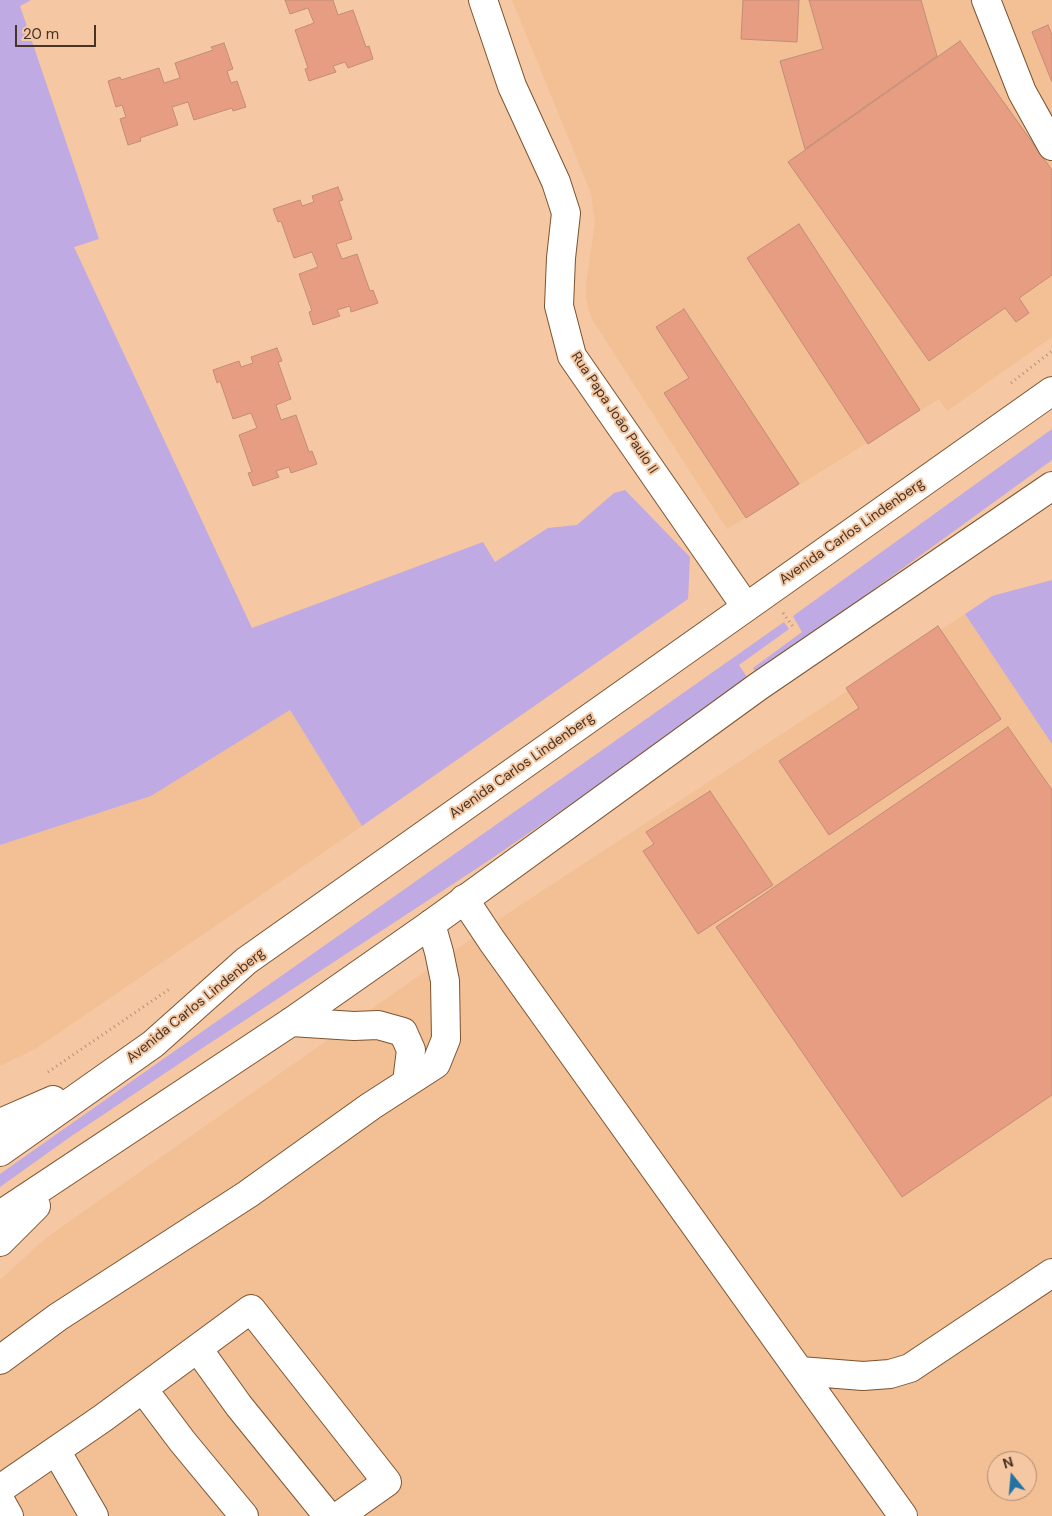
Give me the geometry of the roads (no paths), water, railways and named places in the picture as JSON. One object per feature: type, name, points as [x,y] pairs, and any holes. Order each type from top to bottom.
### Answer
[{"type":"main road","name":"Rua Papa João Paulo II","points":[[483,0],[512,86],[556,182],[566,213],[560,258],[559,306],[572,356],[757,600]]},
{"type":"main road","points":[[986,0],[1022,92],[1052,146]]},
{"type":"main road","name":"Avenida Carlos Lindenberg","points":[[0,1152],[153,1044],[246,961],[1052,391]]},
{"type":"main road","points":[[0,1215],[291,1022],[431,924],[759,686],[1052,486]]},
{"type":"main road","points":[[464,899],[504,958],[903,1516]]},
{"type":"main road","points":[[0,1360],[58,1317],[248,1194],[371,1106],[436,1064],[446,1039],[445,981],[431,924]]},
{"type":"main road","points":[[291,1022],[354,1026],[378,1025],[403,1032],[411,1050],[406,1082]]},
{"type":"main road","points":[[0,1123],[115,1071]]},
{"type":"main road","points":[[0,1242],[38,1203],[92,1153]]},
{"type":"main road","points":[[800,1372],[864,1376],[890,1374],[910,1368],[1052,1273]]},
{"type":"main road","points":[[0,1489],[144,1389],[252,1309],[387,1482],[339,1516]]},
{"type":"main road","points":[[198,1349],[239,1406],[328,1516]]},
{"type":"main road","points":[[144,1389],[182,1441],[244,1516]]},
{"type":"main road","points":[[55,1452],[94,1516]]},
{"type":"main road","points":[[0,1500],[9,1516]]}]
